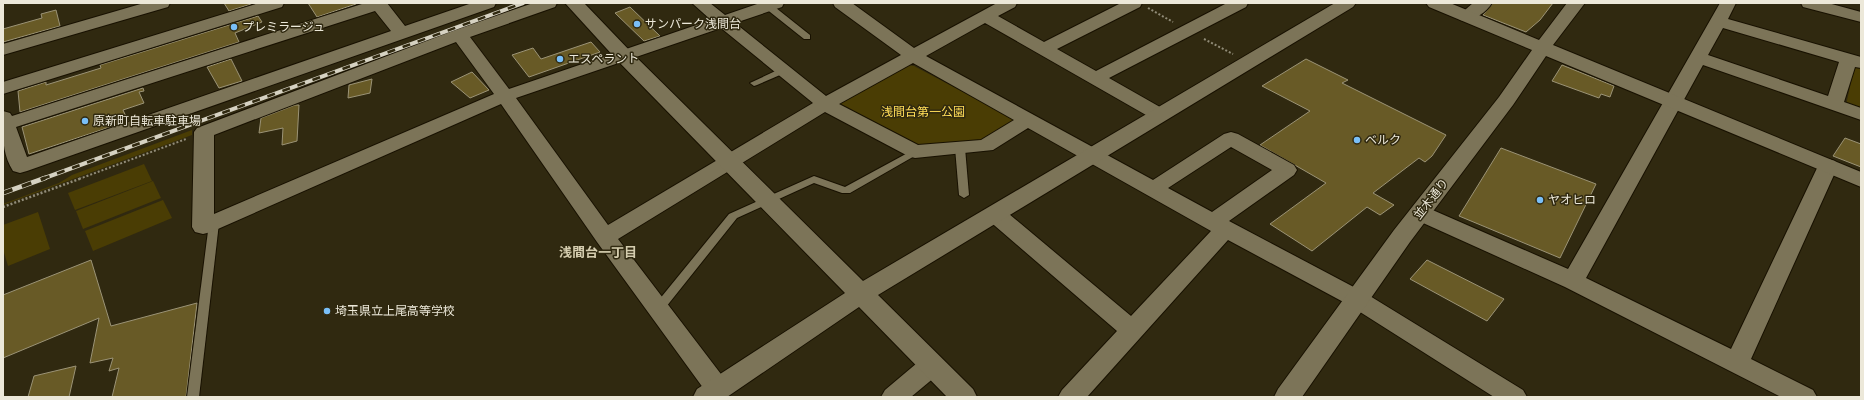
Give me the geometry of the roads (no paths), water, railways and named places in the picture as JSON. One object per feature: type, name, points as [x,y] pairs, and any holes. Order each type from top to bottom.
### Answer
[{"type":"street","points":[[3,50],[162,3]]},
{"type":"street","points":[[3,88],[276,3]]},
{"type":"street","points":[[402,33],[378,3],[143,80],[4,121],[20,166],[402,33],[479,4]]},
{"type":"street","points":[[549,3],[459,35],[204,132],[203,228],[505,96],[772,4]]},
{"type":"street","points":[[574,3],[624,56],[964,397]]},
{"type":"street","points":[[700,3],[825,104],[915,152],[986,146],[1028,119]]},
{"type":"street","points":[[841,3],[912,55],[1219,226],[1357,300],[1503,394]]},
{"type":"street","points":[[605,237],[825,104],[1009,3]]},
{"type":"street","points":[[1044,49],[1134,3]]},
{"type":"street","points":[[1096,78],[1240,3]]},
{"type":"street","points":[[459,35],[505,96],[658,309],[712,393],[861,294],[1347,3]]},
{"type":"street","points":[[1435,3],[1861,180]]},
{"type":"street","points":[[1466,16],[1484,3]]},
{"type":"street","name":"並木通り","points":[[1287,397],[1420,213],[1506,101],[1542,47],[1576,3]]},
{"type":"street","points":[[1573,281],[1728,3]]},
{"type":"street","points":[[1809,3],[1861,17]]},
{"type":"street","points":[[986,16],[1160,115]]},
{"type":"street","points":[[1718,21],[1855,61],[1834,105]]},
{"type":"street","points":[[129,49],[143,80]]},
{"type":"street","points":[[1698,57],[1861,114]]},
{"type":"street","points":[[1071,397],[1132,331],[1219,226],[1286,170],[1231,138],[1153,189]]},
{"type":"street","points":[[1737,363],[1828,166]]},
{"type":"street","points":[[1420,213],[1573,281],[1804,397]]},
{"type":"street","points":[[995,214],[1132,331]]},
{"type":"street","points":[[894,397],[932,365]]},
{"type":"lane","points":[[772,4],[807,37]]},
{"type":"lane","points":[[754,83],[784,70]]},
{"type":"lane","points":[[960,148],[964,195]]},
{"type":"lane","points":[[658,309],[733,216],[814,179],[846,191],[915,152]]},
{"type":"lane","points":[[193,397],[214,223]]},
{"type":"railway","points":[[42,179],[523,3]]},
{"type":"railway","points":[[3,193],[45,178]]},
{"type":"place","name":"サンパーク浅間台","points":[[637,24]]},
{"type":"place","name":"プレミラージュ","points":[[234,27]]},
{"type":"place","name":"エスペラント","points":[[560,59]]},
{"type":"place","name":"原新町自転車駐車場","points":[[85,121]]},
{"type":"place","name":"ベルク","points":[[1357,140]]},
{"type":"place","name":"ヤオヒロ","points":[[1540,200]]},
{"type":"place","name":"埼玉県立上尾高等学校","points":[[327,311]]},
{"type":"district","name":"浅間台一丁目","points":[[598,252]]},
{"type":"park label","name":"浅間台第一公園","points":[[923,112]]}]
